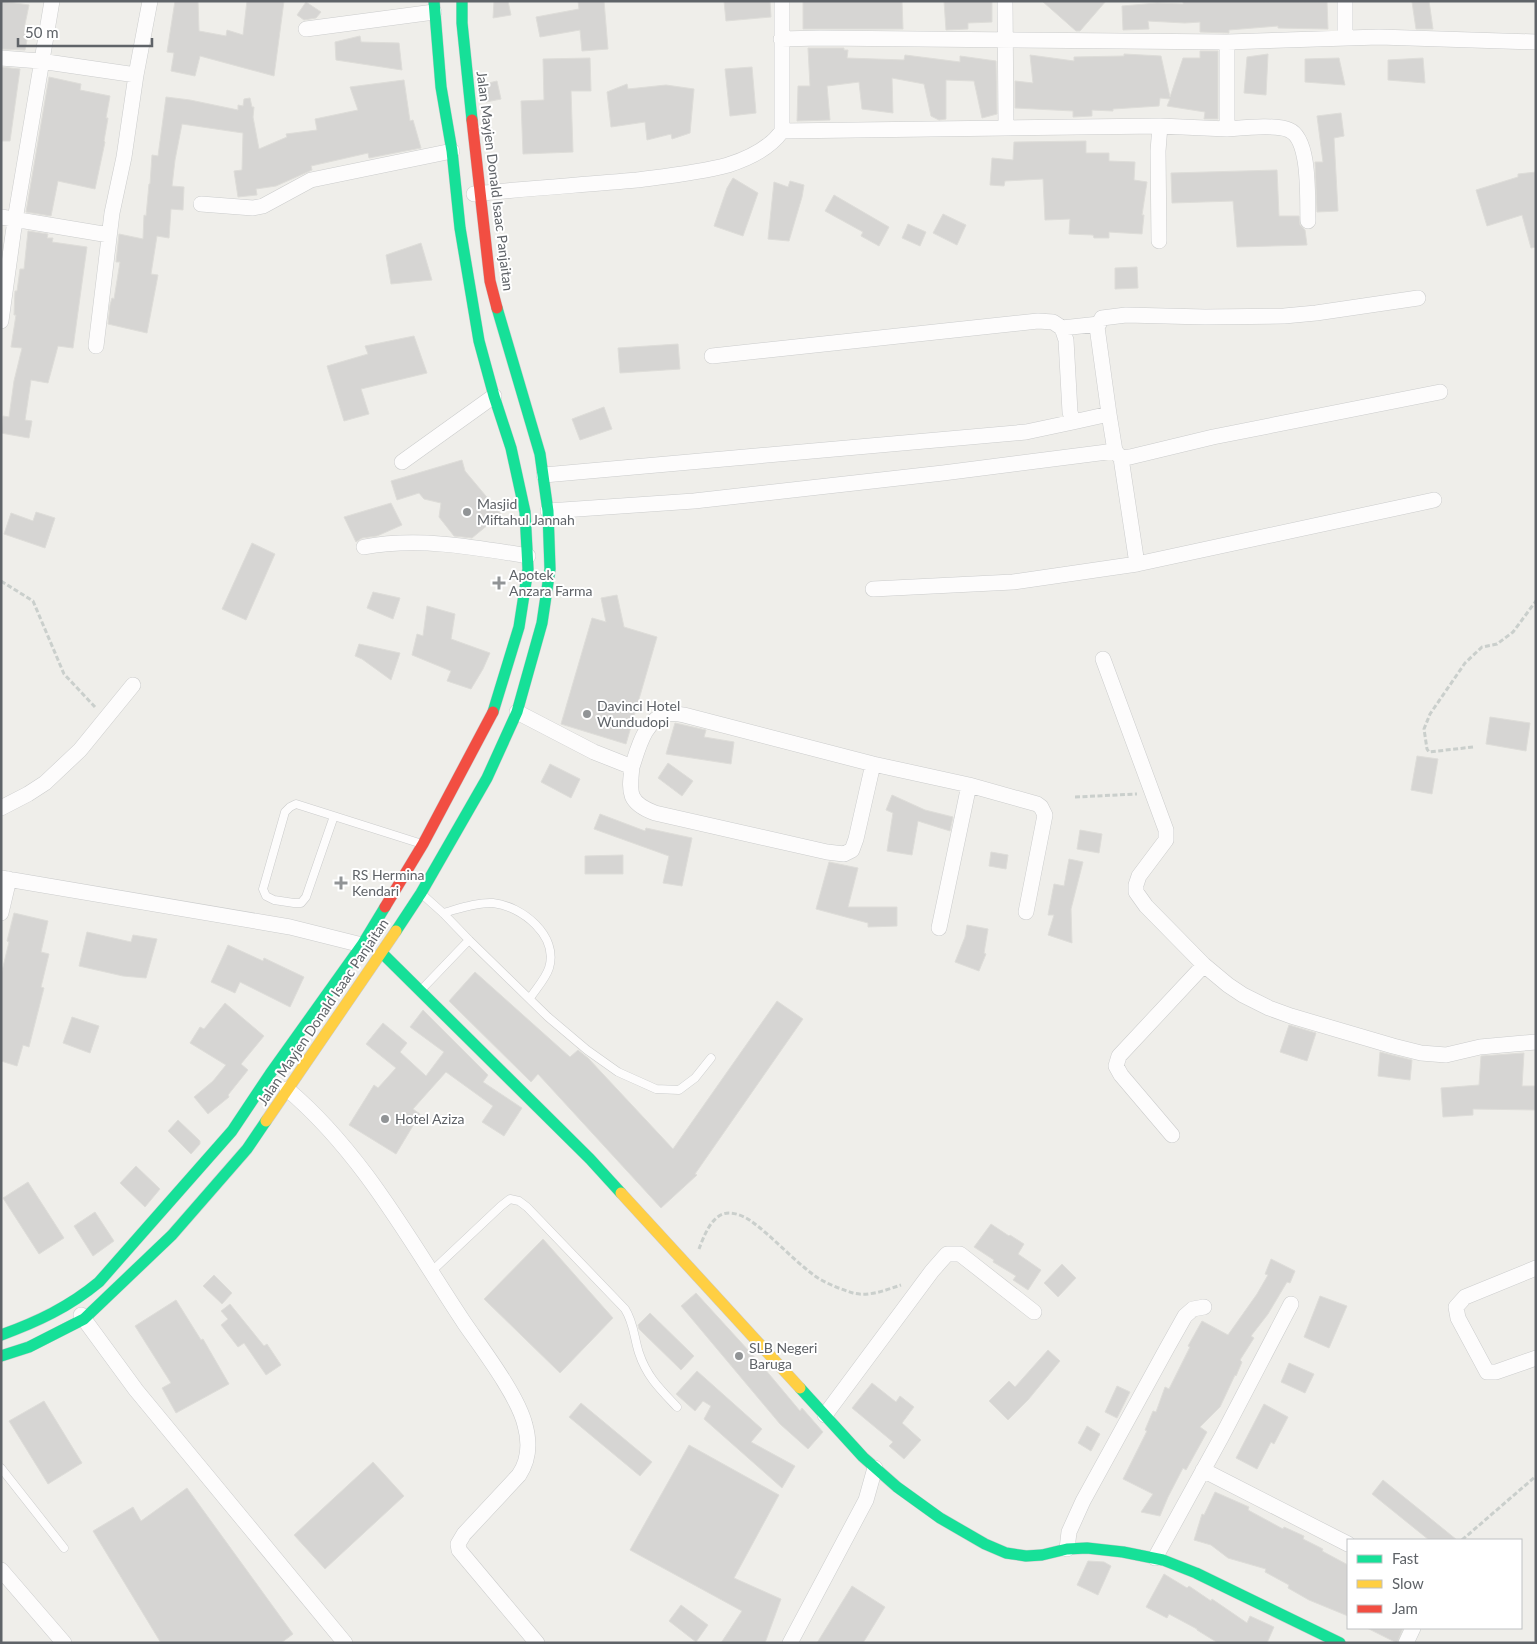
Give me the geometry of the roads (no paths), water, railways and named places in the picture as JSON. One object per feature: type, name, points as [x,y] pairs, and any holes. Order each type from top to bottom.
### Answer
[{"type":"main road","name":"Jalan Mayjen Donald Isaac Panjaitan","points":[[1,1356],[29,1347],[84,1319],[172,1236],[247,1149],[382,953],[421,892],[486,778],[517,712],[542,623],[550,569],[548,511],[540,454],[525,407],[515,365],[503,332],[490,281],[462,23],[462,1]]},
{"type":"main road","name":"Jalan Mayjen Donald Isaac Panjaitan","points":[[1,1334],[37,1323],[74,1303],[98,1282],[232,1130],[362,945],[423,844],[494,707],[519,627],[528,569],[525,512],[511,448],[479,341],[460,228],[452,151],[441,86],[434,7]]},
{"type":"main road","points":[[362,945],[382,953],[590,1159],[875,1468],[896,1486],[943,1520],[996,1550],[1012,1554],[1035,1556],[1067,1549],[1084,1548],[1155,1558],[1200,1575],[1340,1643]]},
{"type":"street","points":[[1,321],[8,219],[52,1]]},
{"type":"street","points":[[96,346],[109,235],[150,1]]},
{"type":"street","points":[[458,196],[699,172],[730,164],[753,155],[776,140],[782,131],[782,1]]},
{"type":"street","points":[[1005,1],[1006,128]]},
{"type":"street","points":[[1345,1],[1345,38]]},
{"type":"street","points":[[306,30],[434,7]]},
{"type":"street","points":[[781,38],[1227,42],[1388,38],[1536,42]]},
{"type":"street","points":[[1227,42],[1227,129]]},
{"type":"street","points":[[1,58],[40,61],[136,75]]},
{"type":"street","points":[[782,131],[1160,126],[1290,130],[1301,141],[1306,157],[1308,221]]},
{"type":"street","points":[[1160,126],[1158,151],[1160,241]]},
{"type":"street","points":[[201,204],[253,208],[263,206],[311,180],[452,151]]},
{"type":"street","points":[[8,219],[109,235]]},
{"type":"street","points":[[1137,564],[1118,454],[1109,414],[1097,327],[1102,318],[1126,315],[1284,316],[1418,298]]},
{"type":"street","points":[[712,356],[1038,321],[1053,322],[1062,328],[1066,340],[1070,412],[1073,422]]},
{"type":"street","points":[[1062,328],[1099,324]]},
{"type":"street","points":[[548,511],[694,501],[1118,454],[1130,457],[1213,437],[1440,392]]},
{"type":"street","points":[[402,462],[494,396]]},
{"type":"street","points":[[544,475],[1026,432],[1109,414]]},
{"type":"street","points":[[873,590],[1014,582],[1137,564],[1434,500]]},
{"type":"street","points":[[364,546],[386,543],[448,544],[528,556]]},
{"type":"street","points":[[1103,658],[1166,830],[1166,840],[1139,876],[1136,892],[1146,906],[1204,965],[1228,985],[1269,1008],[1322,1026],[1420,1053],[1446,1055],[1480,1046],[1536,1042]]},
{"type":"street","points":[[1,808],[45,783],[80,750],[133,685]]},
{"type":"street","points":[[517,712],[594,752],[632,768]]},
{"type":"street","points":[[873,764],[856,839],[852,850],[844,854],[827,852],[655,813],[636,803],[630,790],[632,768],[648,728],[656,719],[668,714],[684,715],[873,764],[969,785],[1036,804],[1044,811],[1044,823],[1026,912]]},
{"type":"street","points":[[939,928],[969,785]]},
{"type":"street","points":[[1,913],[5,879],[290,927],[362,945]]},
{"type":"street","points":[[1172,1135],[1116,1066],[1119,1056],[1204,965]]},
{"type":"street","points":[[288,1089],[338,1137],[418,1249],[514,1400],[525,1424],[528,1446],[526,1466],[519,1476],[464,1534],[458,1544],[459,1550],[537,1643]]},
{"type":"street","points":[[825,1415],[932,1271],[947,1254],[960,1254],[1034,1312]]},
{"type":"street","points":[[1536,1268],[1465,1297],[1456,1307],[1458,1318],[1486,1372],[1496,1372],[1536,1358]]},
{"type":"street","points":[[74,1303],[142,1397],[345,1643]]},
{"type":"street","points":[[1155,1558],[1204,1470],[1291,1304]]},
{"type":"street","points":[[1067,1549],[1069,1532],[1083,1501],[1185,1316],[1193,1309],[1204,1307]]},
{"type":"street","points":[[790,1643],[866,1500],[875,1468]]},
{"type":"street","points":[[1204,1470],[1347,1543]]},
{"type":"street","points":[[1,1570],[64,1643]]},
{"type":"street","points":[[1406,1643],[1413,1629]]},
{"type":"lane","points":[[334,816],[306,897],[301,902],[294,903],[274,900],[266,896],[263,889],[285,812],[296,804],[423,844]]},
{"type":"lane","points":[[421,892],[548,1017],[587,1050],[618,1072],[656,1089],[680,1090],[695,1078],[711,1058]]},
{"type":"lane","points":[[443,912],[492,903],[513,909],[538,927],[551,948],[549,969],[530,998]]},
{"type":"lane","points":[[421,990],[469,940]]},
{"type":"lane","points":[[432,1271],[500,1206],[510,1199],[519,1200],[625,1309],[632,1321],[639,1353],[647,1372],[652,1381],[677,1407]]},
{"type":"lane","points":[[1,1468],[64,1548]]},
{"type":"place","name":"Masjid Miftahul Jannah","points":[[467,512]]},
{"type":"place","name":"Apotek Anzara Farma","points":[[499,583]]},
{"type":"place","name":"Davinci Hotel Wundudopi","points":[[587,714]]},
{"type":"place","name":"RS Hermina Kendari","points":[[341,883]]},
{"type":"place","name":"Hotel Aziza","points":[[385,1119]]},
{"type":"place","name":"SLB Negeri Baruga","points":[[739,1356]]}]
